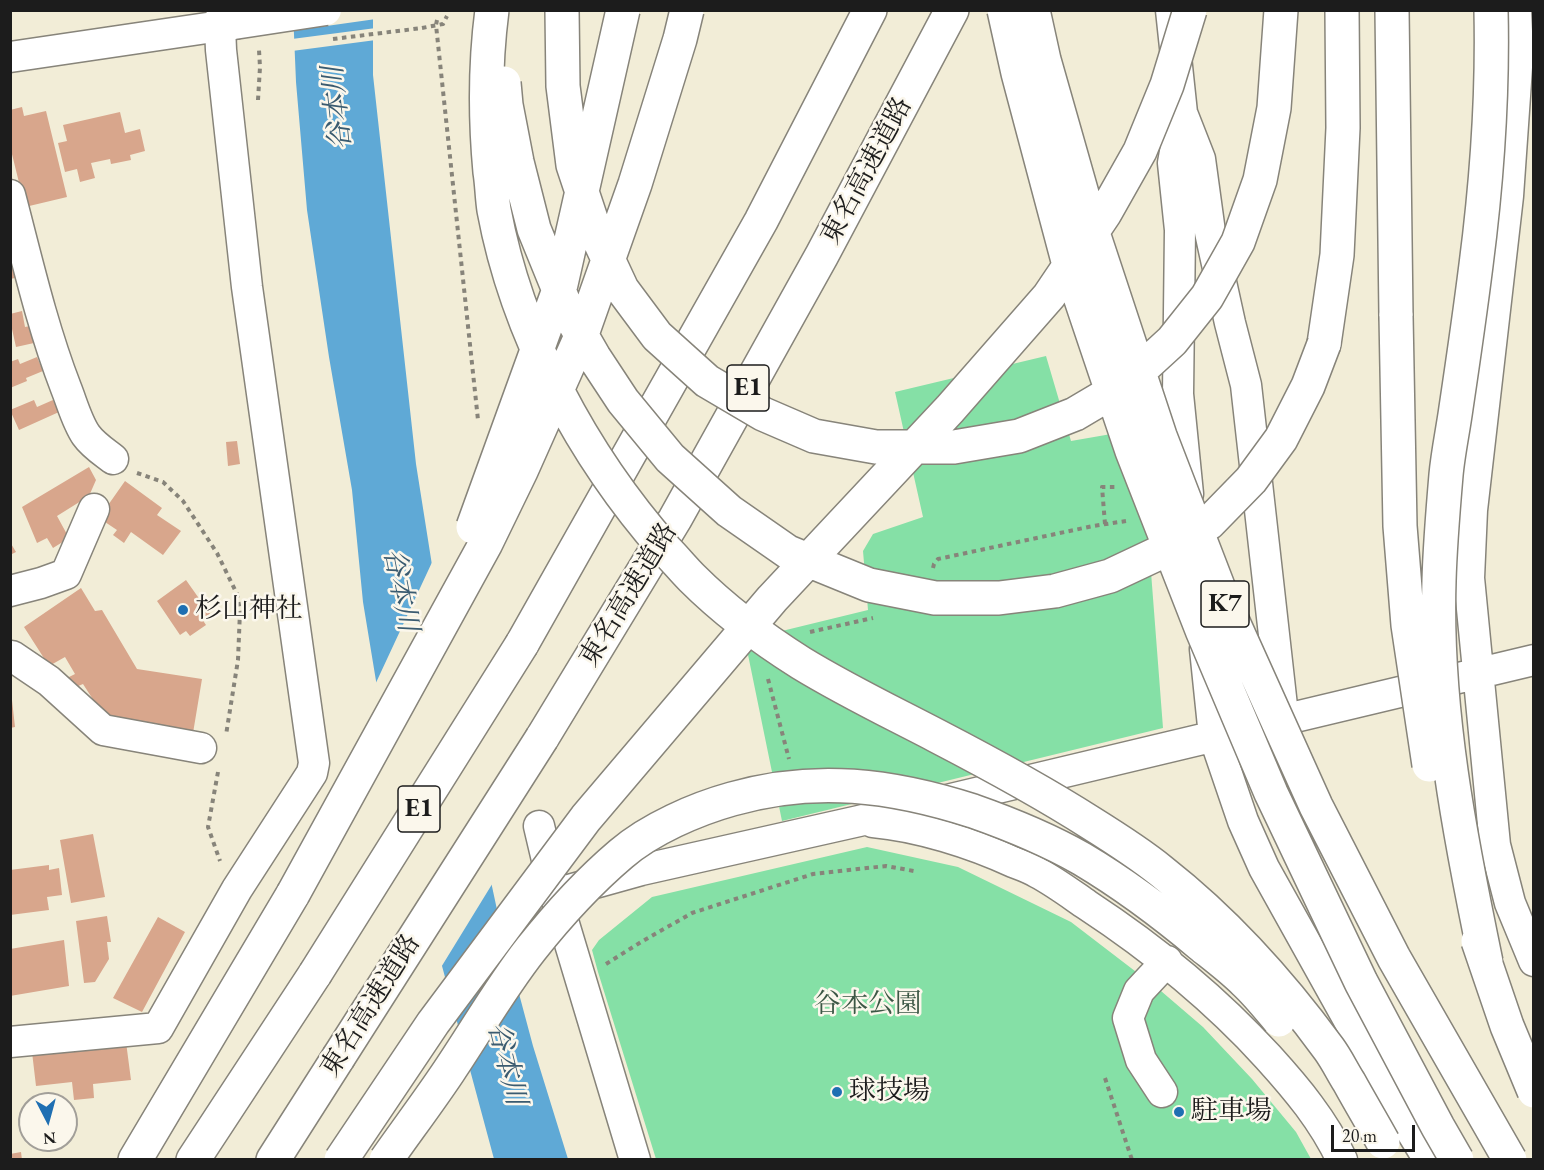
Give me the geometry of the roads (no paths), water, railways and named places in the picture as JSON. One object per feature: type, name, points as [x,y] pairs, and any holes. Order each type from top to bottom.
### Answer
[{"type":"highway","points":[[492,10],[486,96],[488,151],[494,208],[507,263],[524,314],[556,387],[602,467],[639,519],[690,577],[734,616],[799,662],[868,701],[994,765],[1054,800],[1158,868],[1195,899],[1263,966],[1331,1052],[1389,1151]]},
{"type":"highway","points":[[500,10],[506,105],[517,162],[534,229],[567,310],[594,357],[623,400],[670,458],[729,512],[788,552],[869,585],[935,598],[999,598],[1055,591],[1110,576],[1161,552],[1209,523],[1251,480],[1281,439],[1308,386],[1324,344],[1337,255],[1343,128],[1342,10]]},
{"type":"highway","points":[[562,10],[563,86],[573,165],[595,231],[622,289],[657,336],[707,381],[763,414],[814,436],[876,447],[954,447],[1019,436],[1075,414],[1124,385],[1172,341],[1207,297],[1238,242],[1260,180],[1274,108],[1281,10]]},
{"type":"highway","points":[[428,646],[561,284],[623,10]]},
{"type":"highway","points":[[135,1160],[293,894],[491,533],[582,334],[635,184],[687,10]]},
{"type":"highway","name":"E1","points":[[193,1160],[315,974],[522,644],[761,221],[870,10]]},
{"type":"highway","name":"K7","points":[[1004,10],[1018,73],[1068,261],[1132,451],[1198,620],[1271,793],[1361,982],[1457,1160]]},
{"type":"highway","name":"K7","points":[[1033,10],[1044,60],[1094,236],[1161,436],[1224,602],[1327,826],[1394,958],[1510,1160]]},
{"type":"highway","points":[[341,1160],[433,1023],[586,818],[772,599],[950,409],[1049,296],[1105,213],[1140,151],[1167,85],[1190,10]]},
{"type":"highway","points":[[1392,10],[1400,526],[1408,625],[1426,753],[1449,857],[1507,1026],[1533,1091]]},
{"type":"highway","points":[[1486,962],[1459,825],[1448,753],[1438,640],[1439,581],[1446,473],[1476,266],[1484,193],[1490,121],[1491,10]]},
{"type":"highway","name":"東名高速道路","points":[[273,1160],[542,738],[675,519],[822,255],[947,21]]},
{"type":"highway","points":[[386,1160],[448,1074],[490,1007],[530,950],[573,900],[623,852],[642,839],[711,805],[744,795],[778,789],[829,785],[892,790],[954,805],[993,818],[1080,858],[1122,884],[1246,982],[1389,1151]]},
{"type":"street","points":[[10,57],[225,20],[326,10]]},
{"type":"street","points":[[1171,10],[1182,113],[1200,159],[1210,232],[1246,386],[1282,720],[1310,802],[1346,874],[1521,1160]]},
{"type":"street","points":[[1516,10],[1518,53],[1508,196],[1472,510],[1469,578],[1495,845],[1510,903],[1533,961]]},
{"type":"street","points":[[10,1042],[158,1028],[237,889],[312,772],[314,763],[247,287],[222,62],[225,20]]},
{"type":"street","points":[[1182,113],[1173,163],[1180,230],[1178,394],[1214,736],[1243,821],[1264,868],[1405,1121],[1430,1160]]},
{"type":"street","points":[[10,195],[23,296],[58,366],[86,434],[113,459]]},
{"type":"street","points":[[10,591],[66,574],[93,508]]},
{"type":"street","points":[[10,656],[49,681],[103,730],[215,751]]},
{"type":"street","points":[[555,894],[641,870],[859,821],[1533,660]]},
{"type":"street","points":[[859,821],[885,823],[942,836],[992,852],[1038,873],[1125,929],[1167,961],[1220,1007],[1297,1090],[1331,1136],[1342,1160]]},
{"type":"street","points":[[538,826],[555,894],[635,1160]]},
{"type":"street","points":[[1162,1092],[1141,1060],[1128,1018],[1140,991],[1167,961]]},
{"type":"water","name":"谷本川","points":[[293,11],[373,11],[373,75],[416,464],[457,723],[499,919],[533,1046],[568,1159],[494,1159],[393,784],[363,602],[352,490],[307,210],[296,82]]},
{"type":"place","name":"杉山神社","points":[[183,610]]},
{"type":"place","name":"球技場","points":[[837,1092]]},
{"type":"place","name":"駐車場","points":[[1179,1112]]},
{"type":"park label","name":"谷本公園","points":[[868,1005]]}]
